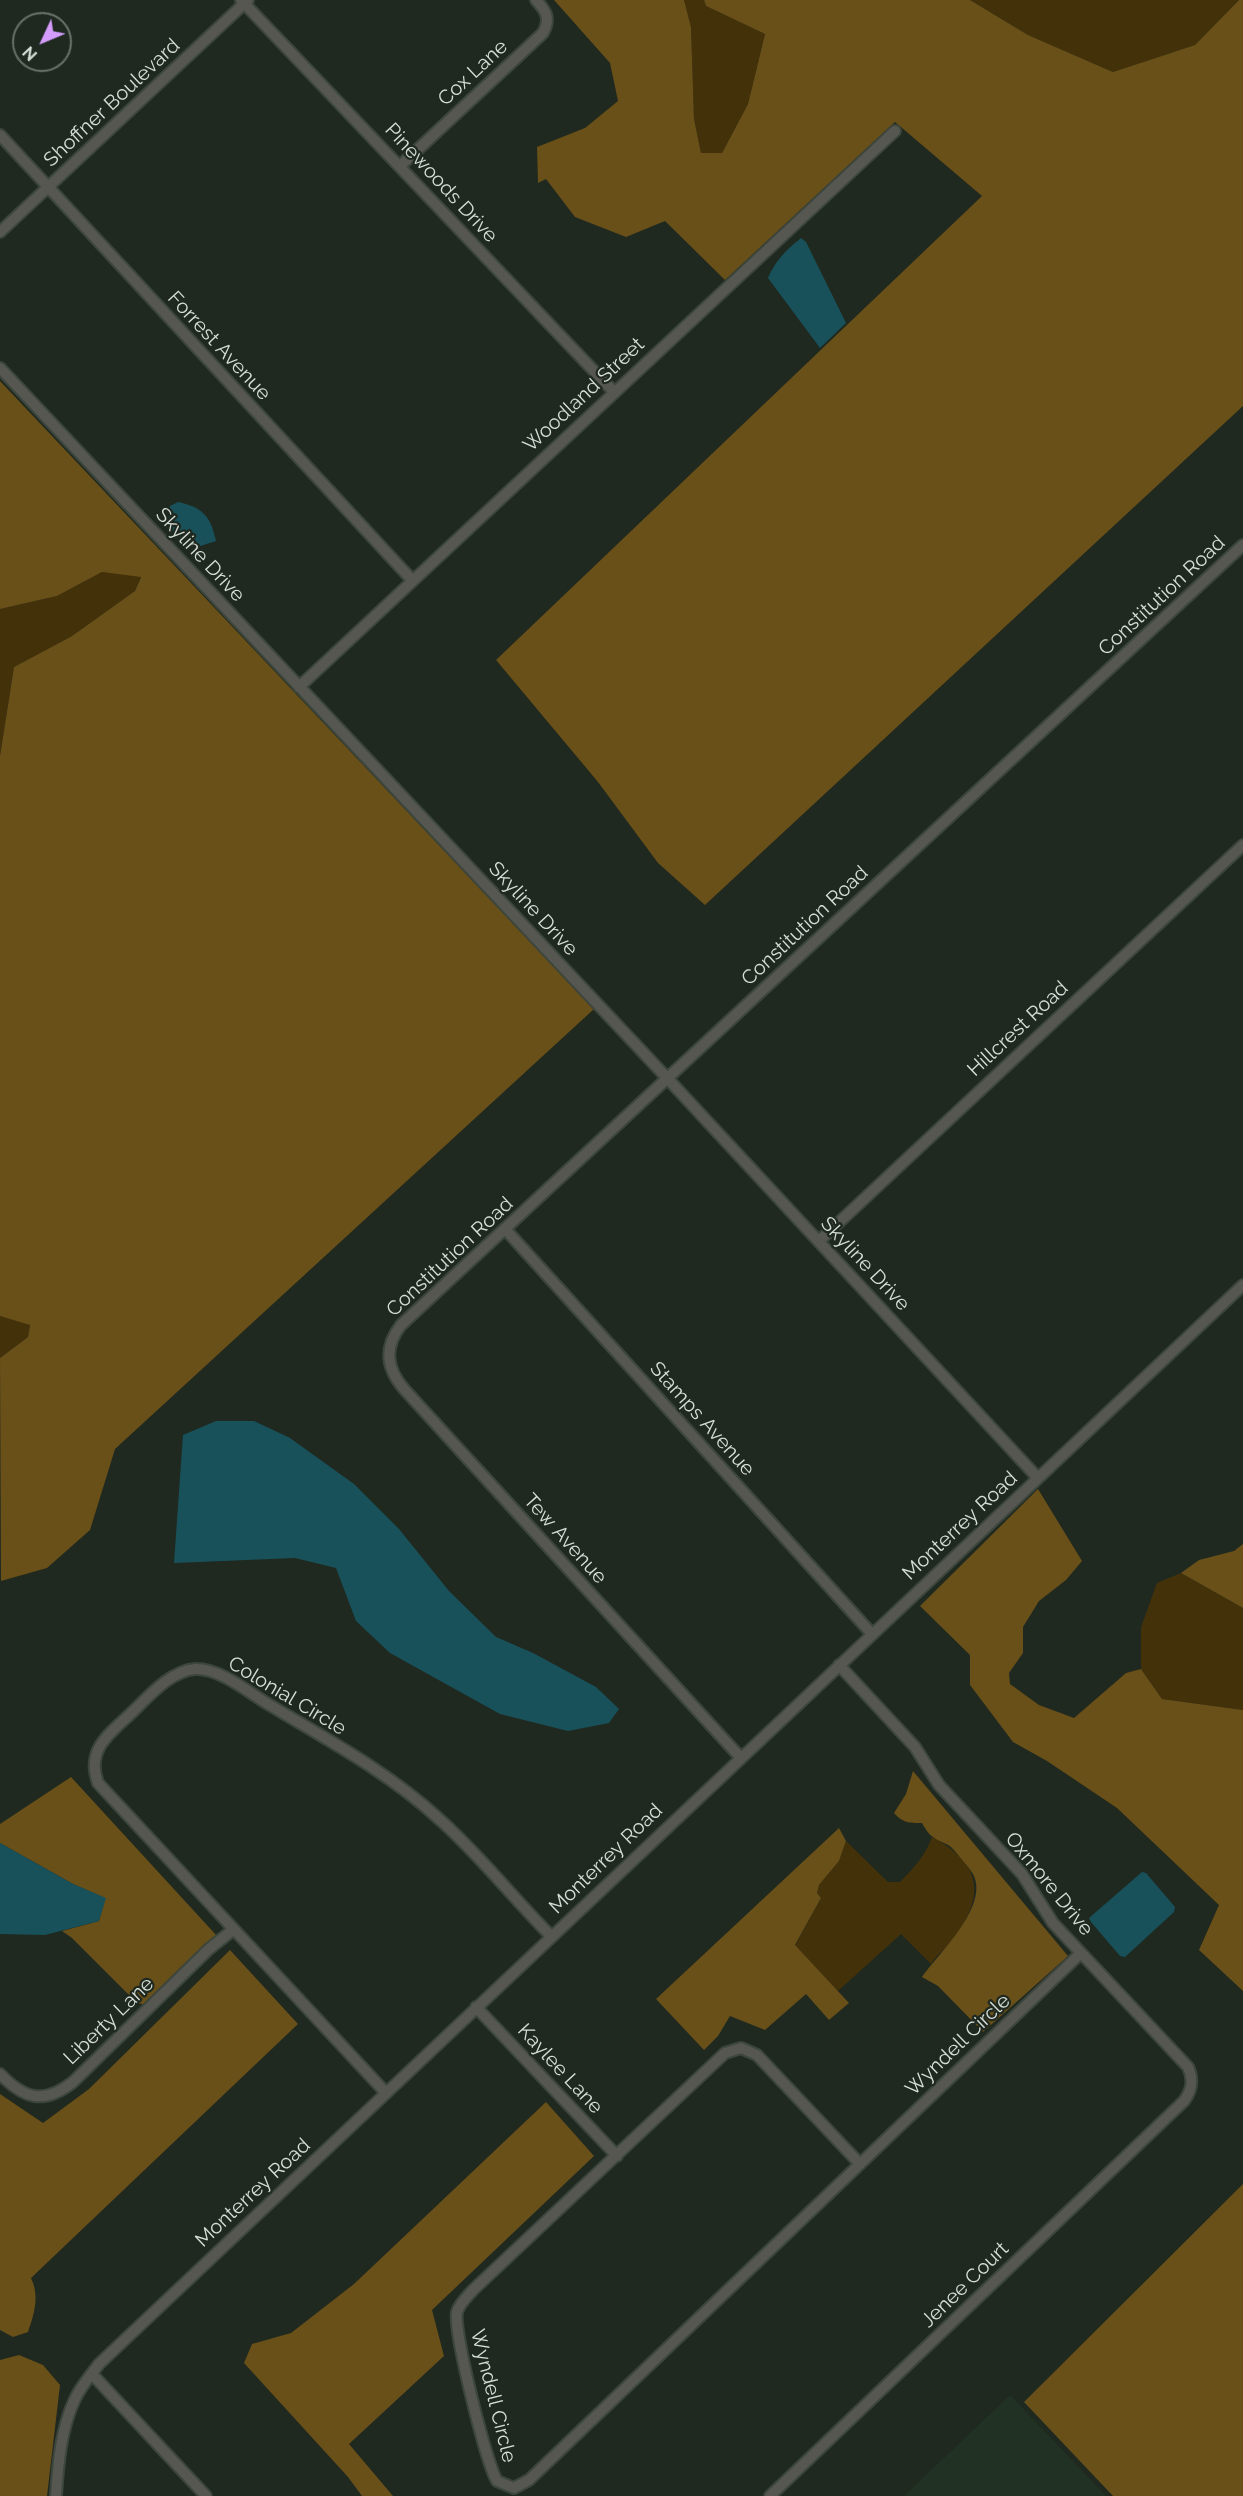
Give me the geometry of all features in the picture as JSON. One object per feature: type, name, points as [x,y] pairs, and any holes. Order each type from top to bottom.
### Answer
[{"type":"street","name":"Cox Lane","points":[[400,166],[543,33],[547,23],[547,14],[536,0]]},
{"type":"street","name":"Pinewoods Drive","points":[[245,1],[614,392]]},
{"type":"street","name":"Shoffner Boulevard","points":[[0,232],[245,1]]},
{"type":"street","name":"Woodland Street","points":[[298,687],[895,131]]},
{"type":"street","name":"Forrest Avenue","points":[[0,135],[412,580]]},
{"type":"street","name":"Skyline Drive","points":[[0,368],[668,1079],[1037,1477]]},
{"type":"street","name":"Constitution Road","points":[[393,1335],[401,1325],[1243,545]]},
{"type":"street","name":"Hillcrest Road","points":[[819,1241],[1243,845]]},
{"type":"street","name":"Stamps Avenue","points":[[506,1230],[872,1634]]},
{"type":"street","name":"Monterrey Road","points":[[56,2496],[57,2471],[67,2421],[75,2397],[99,2364],[1243,1285]]},
{"type":"street","name":"Tew Avenue","points":[[393,1335],[388,1354],[396,1380],[740,1757]]},
{"type":"street","name":"Oxmore Drive","points":[[839,1665],[915,1747],[939,1785],[1022,1874],[1053,1923],[1188,2067],[1192,2079],[1191,2088],[1184,2101]]},
{"type":"street","name":"Colonial Circle","points":[[386,2093],[98,1784],[94,1772],[94,1756],[104,1741],[154,1692],[173,1677],[189,1670],[200,1670],[219,1675],[312,1731],[409,1794],[465,1843],[551,1936]]},
{"type":"street","name":"Liberty Lane","points":[[0,2074],[12,2086],[27,2095],[42,2097],[61,2090],[73,2082],[209,1949],[234,1929]]},
{"type":"street","name":"Wyndell Circle","points":[[860,2164],[757,2055],[741,2049],[725,2053],[473,2290],[458,2310],[458,2336],[488,2460],[497,2481],[514,2488],[529,2480],[860,2164],[1081,1953]]},
{"type":"street","name":"Kaylee Lane","points":[[477,2007],[617,2156]]},
{"type":"street","name":"Jenee Court","points":[[770,2496],[1184,2101]]},
{"type":"street","points":[[92,2374],[206,2496]]},
{"type":"shaded area","points":[[554,0],[684,0],[691,27],[694,119],[701,153],[722,153],[748,104],[765,34],[706,6],[704,0],[970,0],[1028,35],[1113,72],[1195,45],[1239,0],[1243,0],[1243,406],[705,905],[658,863],[598,782],[496,660],[982,196],[895,122],[725,280],[665,221],[626,237],[575,217],[546,179],[538,183],[537,147],[585,128],[618,101],[610,63]]},
{"type":"shaded area","points":[[684,0],[704,0],[706,6],[765,34],[748,104],[722,153],[701,153],[694,119],[691,27]]},
{"type":"shaded area","points":[[970,0],[1239,0],[1195,45],[1113,72],[1028,35]]},
{"type":"shaded area","points":[[0,381],[594,1009],[115,1449],[90,1530],[47,1568],[1,1581],[0,1358],[28,1337],[30,1325],[0,1316],[0,756],[14,667],[72,636],[135,591],[141,577],[102,572],[57,596],[0,609]]},
{"type":"shaded area","points":[[102,572],[141,576],[135,591],[72,636],[14,667],[0,756],[0,609],[57,596]]},
{"type":"shaded area","points":[[0,1316],[30,1324],[28,1337],[0,1358]]},
{"type":"shaded area","points":[[1038,1489],[1082,1561],[1066,1580],[1039,1601],[1023,1627],[1023,1653],[1009,1673],[1010,1684],[1039,1705],[1074,1718],[1126,1673],[1141,1669],[1162,1699],[1243,1710],[1243,1991],[1199,1950],[1219,1905],[1117,1808],[1047,1761],[1013,1742],[970,1685],[970,1655],[920,1606]]},
{"type":"shaded area","points":[[1243,1544],[1243,1608],[1181,1573],[1199,1560],[1234,1551]]},
{"type":"shaded area","points":[[1181,1573],[1243,1608],[1243,1710],[1162,1699],[1141,1669],[1141,1627],[1157,1583]]},
{"type":"shaded area","points":[[913,1771],[1068,1956],[983,2032],[938,1986],[922,1977],[969,1915],[976,1887],[973,1874],[951,1847],[931,1836],[922,1823],[906,1822],[894,1813],[906,1794]]},
{"type":"shaded area","points":[[71,1777],[217,1936],[144,2005],[136,2002],[72,1938],[62,1931],[99,1921],[105,1898],[73,1884],[0,1843],[0,1824]]},
{"type":"shaded area","points":[[839,1828],[846,1841],[839,1861],[819,1885],[817,1893],[821,1898],[795,1945],[849,2003],[829,2020],[806,1994],[765,2030],[730,2016],[718,2036],[704,2050],[656,1999]]},
{"type":"shaded area","points":[[932,1837],[961,1858],[974,1881],[971,1908],[964,1923],[931,1964],[901,1934],[838,1991],[795,1946],[821,1898],[817,1893],[819,1885],[839,1861],[846,1841],[888,1882],[900,1882],[919,1861]]},
{"type":"shaded area","points":[[230,1950],[298,2024],[31,2278],[36,2299],[28,2332],[13,2337],[0,2330],[0,2094],[43,2123],[89,2089]]},
{"type":"shaded area","points":[[546,2102],[594,2156],[432,2310],[444,2356],[349,2444],[393,2496],[362,2496],[348,2477],[244,2363],[252,2344],[291,2333],[354,2284]]},
{"type":"shaded area","points":[[1243,2184],[1243,2496],[1113,2496],[1024,2402]]},
{"type":"shaded area","points":[[19,2355],[43,2365],[60,2385],[47,2496],[0,2496],[0,2360]]},
{"type":"shaded area","points":[[1010,2395],[1106,2496],[904,2496]]},
{"type":"water","points":[[801,238],[806,242],[846,323],[820,348],[768,278],[782,256]]},
{"type":"water","points":[[178,502],[194,507],[204,514],[211,525],[216,541],[197,547],[173,532],[169,522],[170,506]]},
{"type":"water","points":[[216,1421],[254,1421],[290,1438],[354,1484],[399,1529],[449,1591],[496,1637],[533,1653],[596,1687],[619,1709],[609,1723],[568,1731],[500,1714],[390,1653],[356,1621],[336,1568],[295,1558],[174,1563],[183,1435]]},
{"type":"water","points":[[0,1843],[73,1884],[106,1898],[99,1921],[45,1935],[0,1934]]},
{"type":"water","points":[[1142,1872],[1146,1873],[1175,1907],[1174,1912],[1125,1957],[1120,1956],[1089,1918]]}]
